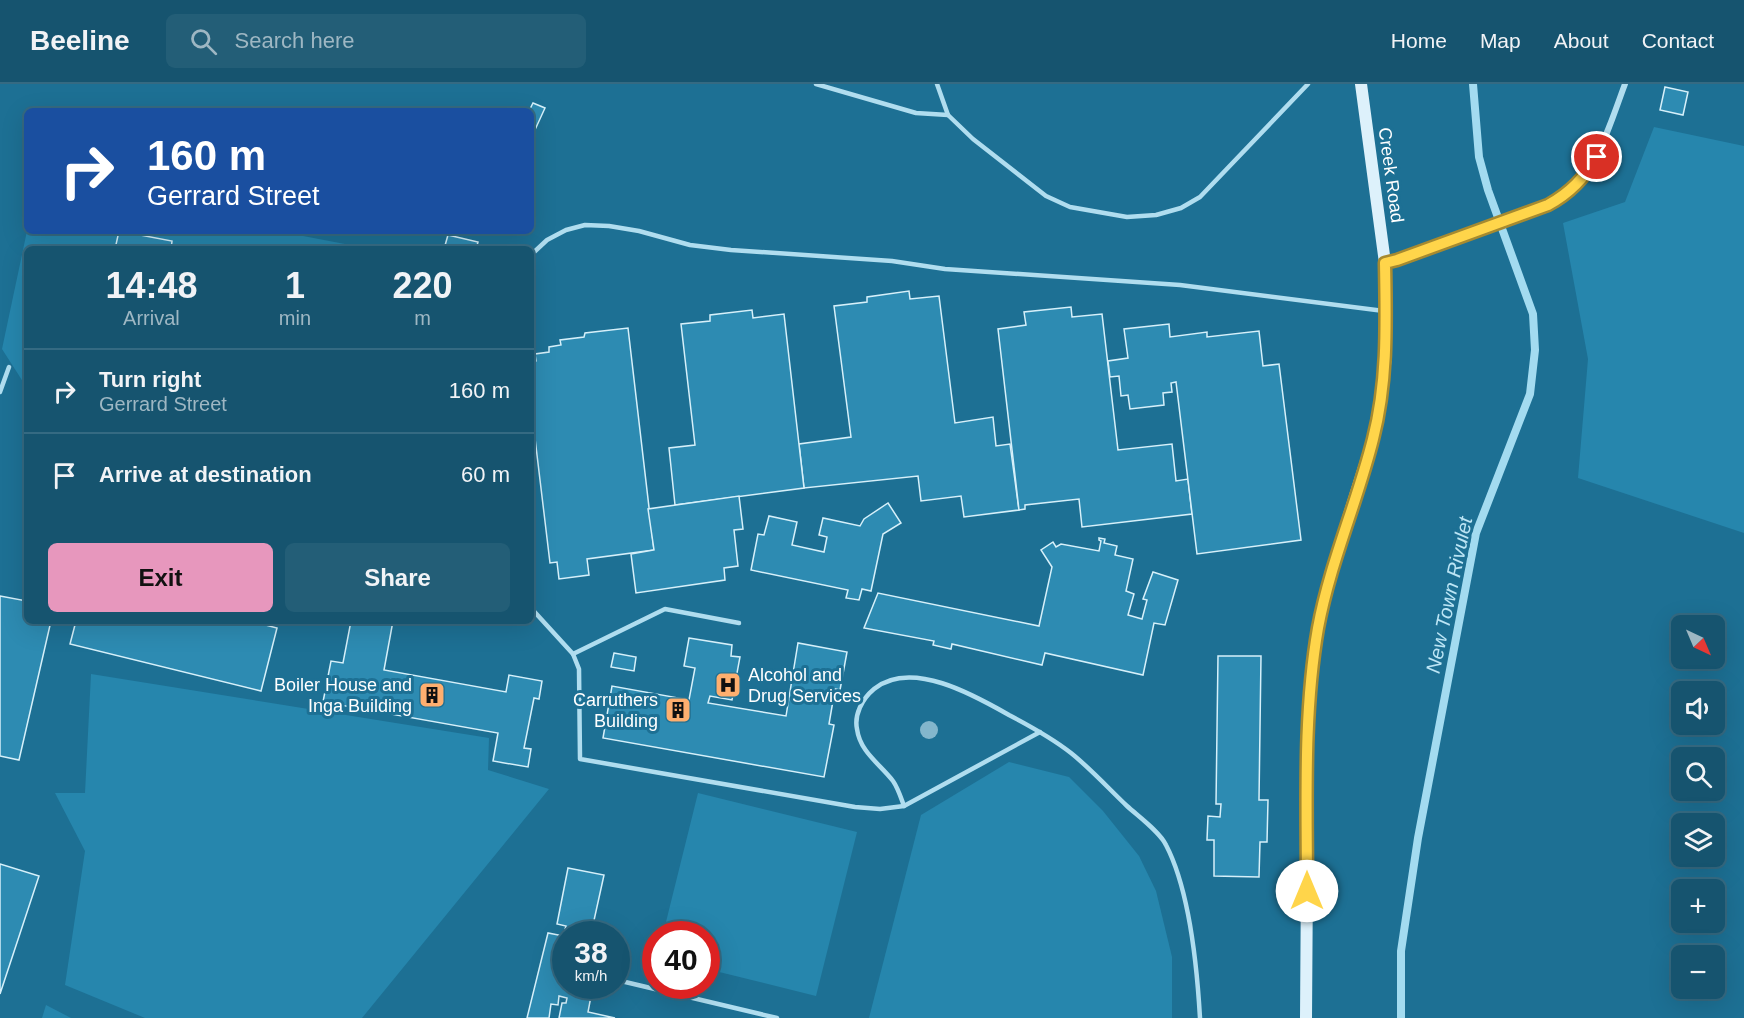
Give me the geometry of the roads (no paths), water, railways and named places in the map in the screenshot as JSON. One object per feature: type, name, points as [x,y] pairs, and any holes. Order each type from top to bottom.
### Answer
[{"type":"street","name":"Creek Road","points":[[1306,1018],[1308,728],[1312,673],[1318,626],[1331,572],[1373,439],[1385,365],[1385,263],[1361,84]]},
{"type":"street","points":[[1385,263],[1548,205],[1563,197],[1586,174],[1604,141],[1625,84]]},
{"type":"lane","points":[[816,84],[916,113],[948,115]]},
{"type":"lane","points":[[937,84],[948,115],[973,139],[1046,196],[1070,207],[1099,214],[1127,217],[1156,215],[1181,208],[1200,197],[1308,84]]},
{"type":"lane","points":[[534,252],[547,240],[566,230],[585,225],[609,226],[639,231],[690,245],[730,250],[892,261],[945,269],[1180,285],[1386,312]]},
{"type":"lane","points":[[0,393],[9,368]]},
{"type":"lane","points":[[573,654],[665,609],[739,622]]},
{"type":"lane","points":[[534,611],[573,654],[579,669],[580,759],[855,807],[880,809],[904,806],[1040,732]]},
{"type":"lane","points":[[904,806],[893,782],[868,754],[860,741],[856,728],[862,702],[882,683],[897,679],[917,678],[956,688],[980,698],[1040,732],[1071,754],[1165,843],[1180,881],[1189,924],[1197,967],[1200,1018]]},
{"type":"lane","points":[[630,983],[777,1018]]},
{"type":"waterway","name":"New Town Rivulet","points":[[1401,1018],[1401,951],[1418,838],[1476,533],[1530,394],[1535,350],[1533,314],[1488,190],[1479,157],[1473,84]]},
{"type":"place","name":"Alcohol and Drug Services","points":[[728,685]]},
{"type":"place","name":"Boiler House and Inga Building","points":[[432,695]]},
{"type":"place","name":"Carruthers Building","points":[[678,710]]}]
